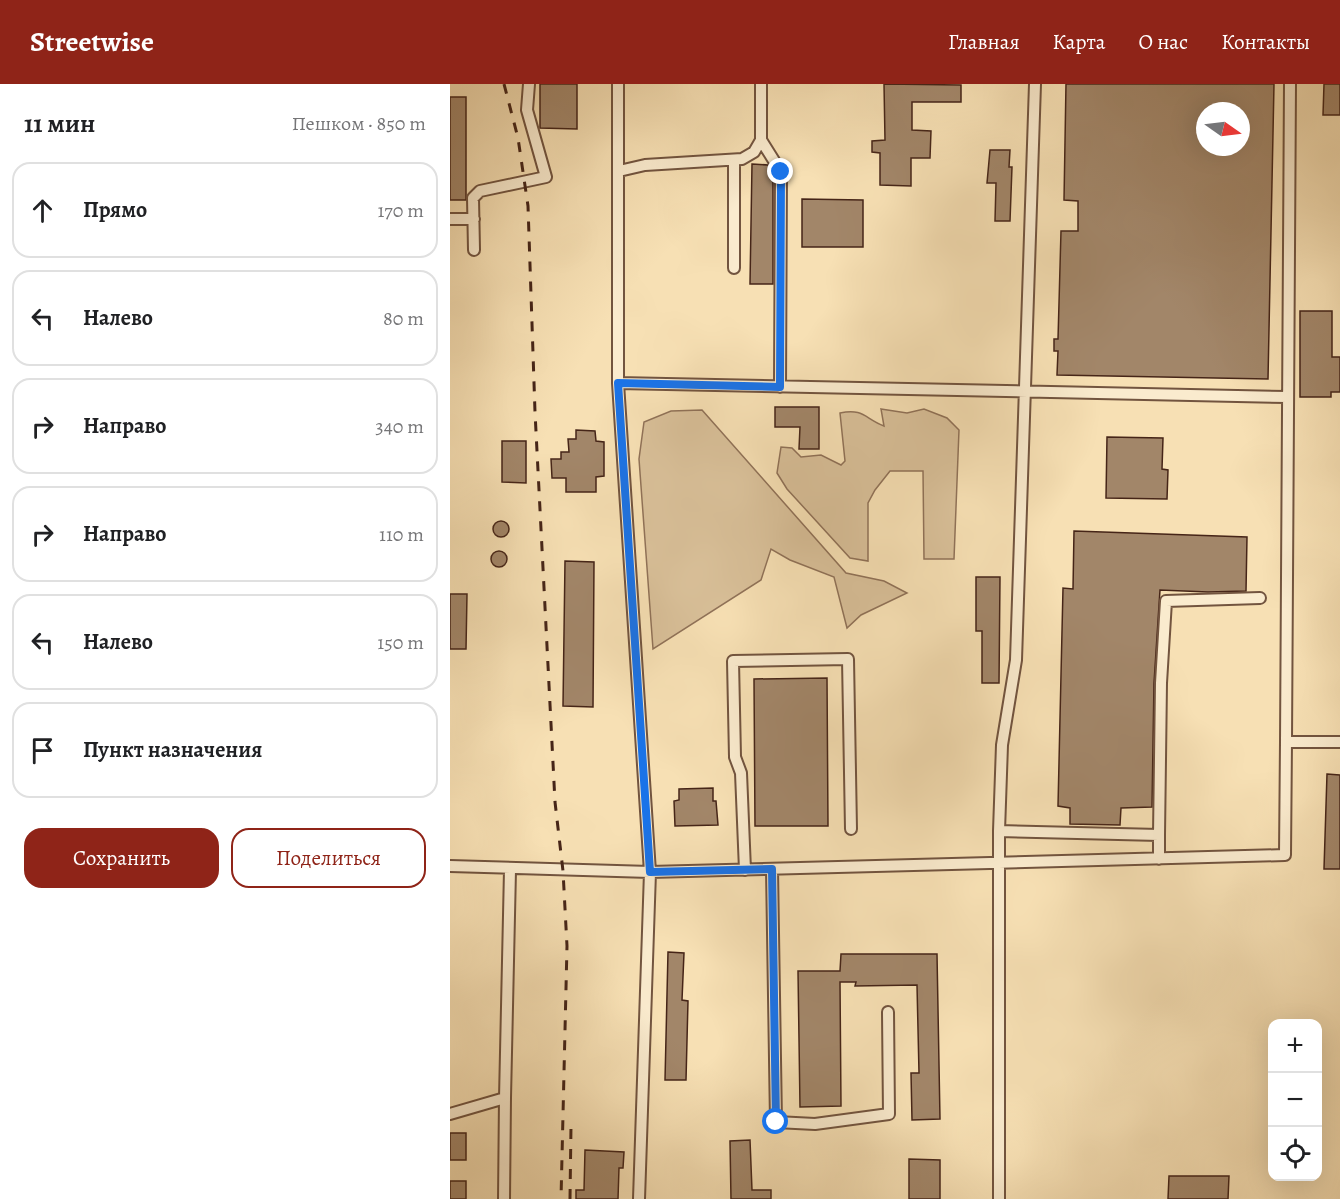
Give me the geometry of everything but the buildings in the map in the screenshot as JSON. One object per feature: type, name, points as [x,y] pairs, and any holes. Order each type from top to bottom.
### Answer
[{"type":"lane","points":[[474,250],[473,198],[480,191],[546,177],[528,110],[529,84]]},
{"type":"lane","points":[[618,84],[618,383],[650,872],[639,1199]]},
{"type":"lane","points":[[619,171],[645,165],[734,160],[754,152],[761,140],[761,84]]},
{"type":"lane","points":[[999,1199],[999,831],[1002,745],[1016,660],[1035,84]]},
{"type":"lane","points":[[450,866],[510,870],[650,872],[1285,855],[1290,84]]},
{"type":"lane","points":[[761,140],[781,172],[780,387]]},
{"type":"lane","points":[[734,160],[734,268]]},
{"type":"lane","points":[[450,219],[474,219]]},
{"type":"lane","points":[[618,383],[1287,397]]},
{"type":"lane","points":[[1159,859],[1161,683],[1166,601],[1260,598]]},
{"type":"lane","points":[[745,870],[741,773],[735,756],[733,661],[848,659],[851,829]]},
{"type":"lane","points":[[1286,742],[1340,742]]},
{"type":"lane","points":[[999,831],[1159,835]]},
{"type":"lane","points":[[772,869],[776,1122],[815,1124],[889,1114],[888,1012]]},
{"type":"lane","points":[[504,1199],[510,870]]},
{"type":"lane","points":[[450,1114],[505,1098]]},
{"type":"shaded area","points":[[881,409],[907,413],[924,409],[947,418],[959,430],[954,559],[924,559],[923,471],[890,471],[875,490],[868,503],[868,561],[850,558],[787,489],[777,473],[781,447],[792,448],[801,457],[821,455],[841,465],[845,461],[840,413],[859,413],[884,426]]},
{"type":"shaded area","points":[[702,410],[846,573],[884,581],[907,593],[861,615],[847,628],[834,577],[790,560],[771,549],[761,580],[653,649],[639,459],[644,422],[671,411]]},
{"type":"railway","points":[[504,84],[518,138],[528,206],[535,412],[555,802],[563,871],[567,946],[561,1199]]},
{"type":"railway","points":[[570,1199],[571,1125]]},
{"type":"route","points":[[776,1122],[772,869],[650,872],[618,383],[780,387],[781,172]]}]
